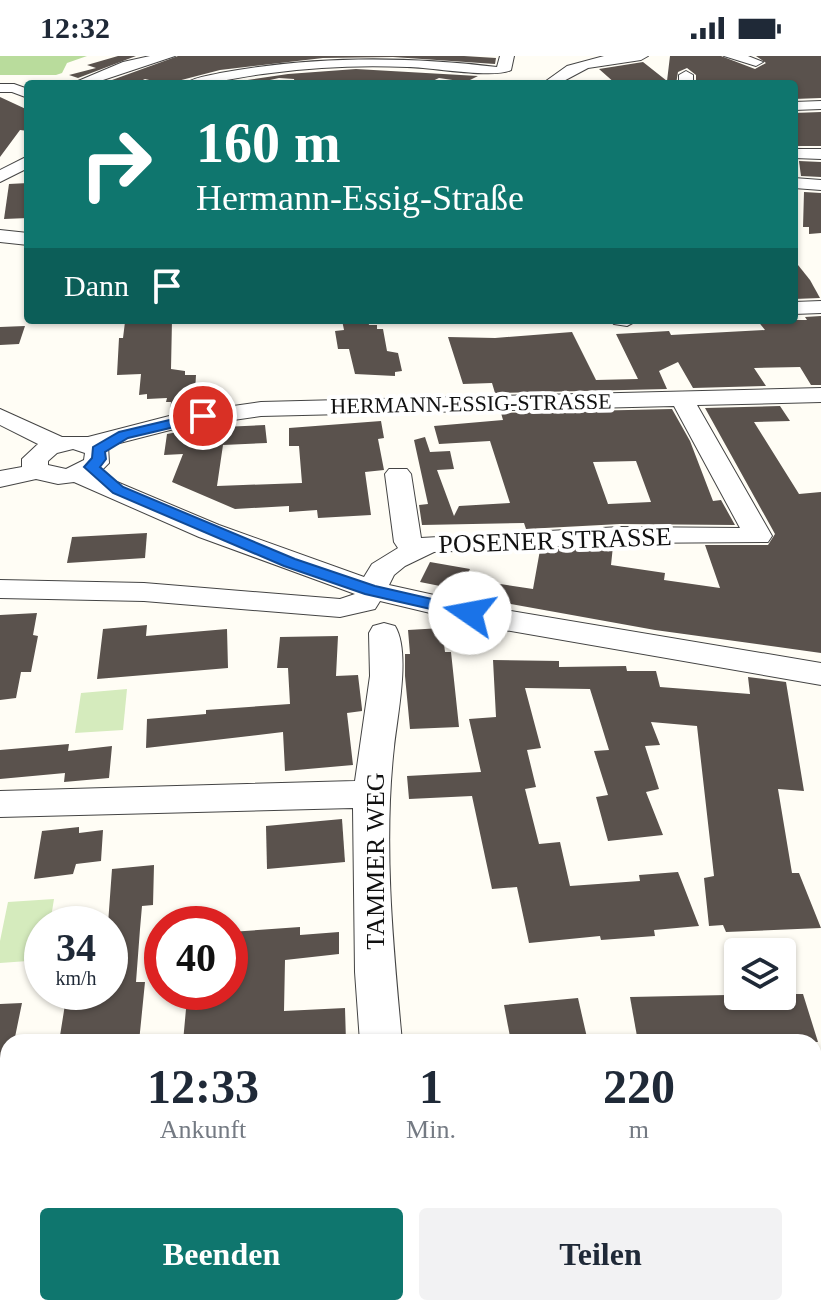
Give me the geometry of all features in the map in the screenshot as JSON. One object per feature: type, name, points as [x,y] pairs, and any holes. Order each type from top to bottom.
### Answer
[{"type":"street","points":[[89,80],[128,65],[168,56]]},
{"type":"street","points":[[210,80],[317,62],[406,58],[499,71],[506,67],[507,56]]},
{"type":"street","points":[[558,80],[560,74],[593,62],[641,56]]},
{"type":"street","points":[[649,56],[660,67]]},
{"type":"street","points":[[731,56],[756,62]]},
{"type":"street","points":[[250,71],[263,80]]},
{"type":"street","points":[[0,104],[24,97]]},
{"type":"street","points":[[798,106],[821,105]]},
{"type":"street","points":[[798,154],[821,154]]},
{"type":"street","points":[[0,177],[24,163]]},
{"type":"street","points":[[798,183],[821,185]]},
{"type":"street","points":[[0,236],[24,239]]},
{"type":"street","points":[[798,308],[821,307]]},
{"type":"street","name":"HERMANN-ESSIG-STRASSE","points":[[89,459],[124,435],[177,421],[261,409],[821,395]]},
{"type":"street","name":"POSENER STRASSE","points":[[0,589],[144,592],[310,608],[340,608],[365,602],[382,570],[414,549],[429,544],[620,535],[758,536],[682,399]]},
{"type":"street","points":[[0,416],[46,455]]},
{"type":"street","points":[[0,430],[46,455],[89,459],[118,490],[223,536],[371,590],[509,621],[821,674]]},
{"type":"street","points":[[0,479],[46,455]]},
{"type":"street","points":[[398,474],[408,542],[414,549]]},
{"type":"street","name":"TAMMER WEG","points":[[380,1034],[375,972],[371,794],[386,676],[384,633]]},
{"type":"street","points":[[0,804],[371,794]]},
{"type":"green space","points":[[0,56],[87,56],[67,63],[62,73],[56,75],[0,75]]},
{"type":"green space","points":[[127,689],[123,730],[75,733],[81,693]]},
{"type":"green space","points":[[54,899],[53,906],[24,906],[24,961],[0,963],[0,941],[8,902]]},
{"type":"building","points":[[118,56],[136,56],[78,78],[69,75],[96,68],[87,65]]},
{"type":"building","points":[[178,56],[464,56],[496,58],[495,64],[393,57],[323,58],[220,70],[181,80],[112,80]]},
{"type":"building","points":[[670,56],[721,56],[755,69],[766,63],[756,56],[821,56],[821,98],[798,99],[798,80],[696,80],[696,75],[687,68],[678,72],[677,80],[667,80]]},
{"type":"building","points":[[643,62],[666,80],[611,80],[599,69]]},
{"type":"building","points":[[356,69],[478,76],[470,80],[247,80]]},
{"type":"building","points":[[0,97],[24,108],[24,130],[20,130],[0,157]]},
{"type":"building","points":[[821,112],[821,146],[798,146],[798,113]]},
{"type":"building","points":[[799,161],[821,162],[821,177],[801,176]]},
{"type":"building","points":[[24,183],[24,218],[4,219],[9,184]]},
{"type":"building","points":[[804,192],[821,193],[821,233],[809,234],[809,227],[803,227]]},
{"type":"building","points":[[798,265],[810,280],[820,298],[798,299]]},
{"type":"building","points":[[821,316],[821,385],[811,385],[800,367],[754,368],[766,386],[693,388],[678,362],[659,371],[667,389],[495,393],[492,383],[463,384],[448,337],[495,338],[572,332],[596,380],[638,379],[616,334],[669,331],[671,335],[765,330],[760,324],[798,324],[798,320],[807,320],[805,317]]},
{"type":"building","points":[[125,324],[172,324],[171,369],[185,371],[185,375],[196,375],[194,409],[170,413],[171,402],[166,402],[167,398],[147,399],[147,394],[139,395],[141,374],[117,375],[119,338],[123,338]]},
{"type":"building","points":[[343,324],[377,325],[377,329],[383,329],[387,351],[398,353],[402,371],[395,372],[395,376],[355,374],[349,349],[338,349],[335,331],[344,330]]},
{"type":"building","points":[[25,326],[19,344],[0,345],[0,327]]},
{"type":"building","points":[[780,406],[790,421],[754,422],[799,494],[821,492],[821,653],[655,630],[488,600],[494,583],[533,589],[540,550],[613,546],[611,565],[665,573],[664,580],[720,588],[705,545],[768,545],[775,534],[705,408]]},
{"type":"building","points":[[672,409],[690,441],[713,501],[721,500],[735,525],[620,524],[526,529],[524,523],[422,525],[419,505],[428,504],[414,440],[425,437],[430,452],[450,451],[454,469],[437,470],[454,516],[459,506],[510,503],[490,441],[439,444],[434,426],[503,420],[501,413]],"holes":[[[636,461],[651,502],[608,504],[593,462]]]},
{"type":"building","points":[[381,421],[384,438],[378,439],[384,470],[365,472],[371,515],[318,518],[317,510],[289,512],[289,506],[235,509],[172,482],[183,454],[164,455],[167,434],[200,428],[265,425],[267,443],[223,445],[217,486],[302,483],[299,446],[289,446],[289,428]]},
{"type":"building","points":[[147,533],[145,558],[67,563],[72,537]]},
{"type":"building","points":[[430,562],[470,569],[460,590],[420,582]]},
{"type":"building","points":[[37,613],[33,635],[38,636],[31,672],[21,672],[16,698],[0,700],[0,615]]},
{"type":"building","points":[[147,625],[146,636],[227,629],[228,668],[97,679],[103,629]]},
{"type":"building","points":[[442,628],[445,652],[451,652],[459,727],[410,729],[405,676],[405,654],[410,654],[408,630]]},
{"type":"building","points":[[338,636],[336,676],[358,675],[362,709],[347,713],[353,765],[285,771],[283,732],[146,748],[147,719],[206,714],[206,710],[290,704],[288,668],[277,668],[280,637]]},
{"type":"building","points":[[493,660],[559,661],[559,667],[626,666],[627,671],[656,671],[660,687],[750,694],[748,677],[786,682],[804,791],[778,789],[792,873],[799,873],[821,928],[726,932],[723,925],[709,926],[704,878],[714,876],[697,726],[651,722],[660,745],[645,746],[659,789],[646,792],[663,835],[608,841],[596,797],[608,795],[594,751],[609,750],[590,689],[525,688],[541,748],[527,750],[536,787],[525,789],[539,844],[560,842],[570,886],[640,881],[639,875],[678,872],[699,926],[654,930],[655,936],[601,940],[600,936],[529,943],[517,887],[492,889],[472,796],[409,799],[407,776],[481,772],[469,719],[496,717]]},
{"type":"building","points":[[69,744],[68,751],[112,746],[109,778],[64,782],[65,773],[0,779],[0,750]]},
{"type":"building","points":[[342,819],[345,862],[267,869],[266,826]]},
{"type":"building","points":[[79,827],[79,833],[103,830],[101,861],[76,864],[73,874],[34,879],[42,831]]},
{"type":"building","points":[[154,865],[153,905],[142,906],[140,929],[136,982],[144,982],[144,992],[140,1034],[60,1034],[64,1010],[128,1010],[128,906],[109,906],[112,869]]},
{"type":"building","points":[[300,927],[300,935],[339,932],[339,954],[285,960],[284,1011],[345,1008],[346,1034],[184,1034],[186,1010],[248,1010],[248,931]]},
{"type":"building","points":[[796,994],[803,994],[816,1034],[637,1034],[630,997],[724,995],[724,1010],[796,1010]]},
{"type":"building","points":[[578,998],[586,1034],[509,1034],[504,1005]]},
{"type":"building","points":[[22,1003],[16,1034],[0,1034],[0,1004]]},
{"type":"route","points":[[203,416],[124,435],[98,450],[99,459],[92,467],[118,490],[209,531],[289,562],[371,590],[470,613]]}]
